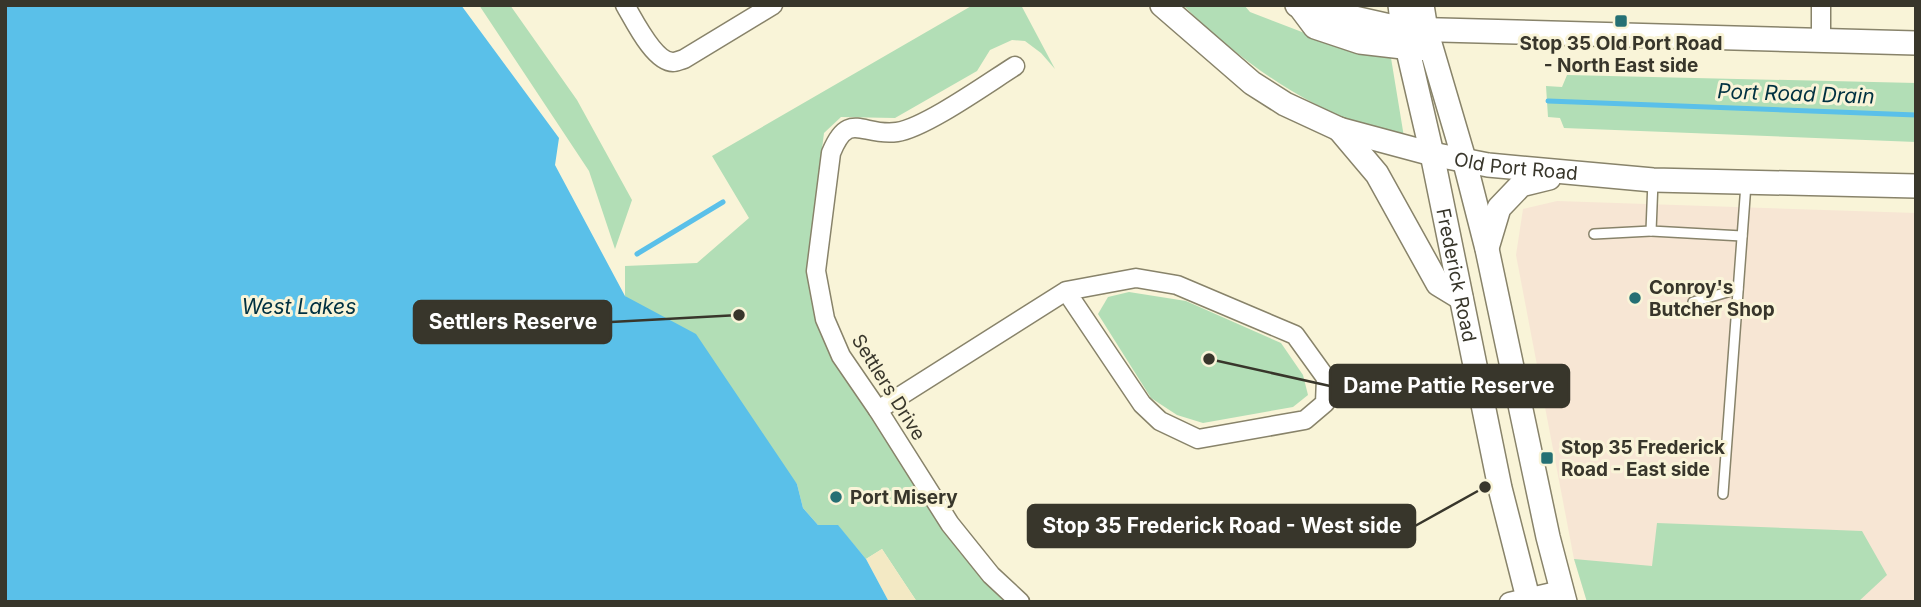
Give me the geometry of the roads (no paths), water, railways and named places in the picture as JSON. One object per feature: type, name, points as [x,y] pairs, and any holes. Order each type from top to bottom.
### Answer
[{"type":"main road","name":"Old Port Road","points":[[1162,5],[1252,83],[1285,104],[1339,129],[1432,154],[1488,165],[1653,180],[1916,186]]},
{"type":"main road","name":"Frederick Road","points":[[1400,5],[1522,600]]},
{"type":"main road","name":"Frederick Road","points":[[1422,5],[1429,40],[1487,249],[1563,596]]},
{"type":"main road","points":[[1304,6],[1405,38],[1429,40],[1821,39],[1916,43]]},
{"type":"main road","points":[[1339,129],[1377,174],[1438,284],[1461,298]]},
{"type":"main road","points":[[1487,249],[1499,208],[1521,184],[1569,174]]},
{"type":"street","points":[[625,5],[650,46],[662,58],[671,62],[684,59],[773,5]]},
{"type":"street","points":[[1821,5],[1821,39]]},
{"type":"street","name":"Settlers Drive","points":[[1015,66],[922,123],[898,132],[852,127],[838,136],[831,153],[816,271],[825,319],[841,356],[950,524],[991,575],[1020,602]]},
{"type":"street","points":[[878,410],[1066,291],[1136,278],[1177,285],[1295,335],[1326,378],[1325,403],[1305,420],[1198,439],[1160,421],[1142,404],[1066,291]]},
{"type":"street","points":[[1522,600],[1563,596]]},
{"type":"lane","points":[[1651,231],[1653,180]]},
{"type":"lane","points":[[1723,494],[1746,184]]},
{"type":"lane","points":[[1594,234],[1651,231],[1742,236]]},
{"type":"lane","points":[[1693,302],[1738,289]]},
{"type":"water","name":"West Lakes","points":[[5,5],[461,5],[559,138],[555,165],[625,296],[696,334],[797,484],[803,508],[818,525],[838,525],[866,559],[889,602],[5,602]]},
{"type":"waterway","name":"Port Road Drain","points":[[1548,101],[1916,115]]},
{"type":"waterway","name":"Port Road Drain","points":[[637,254],[723,202]]},
{"type":"place","name":"Stop 35 Old Port Road - North East side","points":[[1621,21]]},
{"type":"place","name":"Conroy's Butcher Shop","points":[[1635,298]]},
{"type":"place","name":"Settlers Reserve","points":[[739,315]]},
{"type":"place","name":"Dame Pattie Reserve","points":[[1209,359]]},
{"type":"place","name":"Stop 35 Frederick Road - East side","points":[[1547,458]]},
{"type":"place","name":"Stop 35 Frederick Road - West side","points":[[1485,487]]},
{"type":"place","name":"Port Misery","points":[[836,497]]}]
